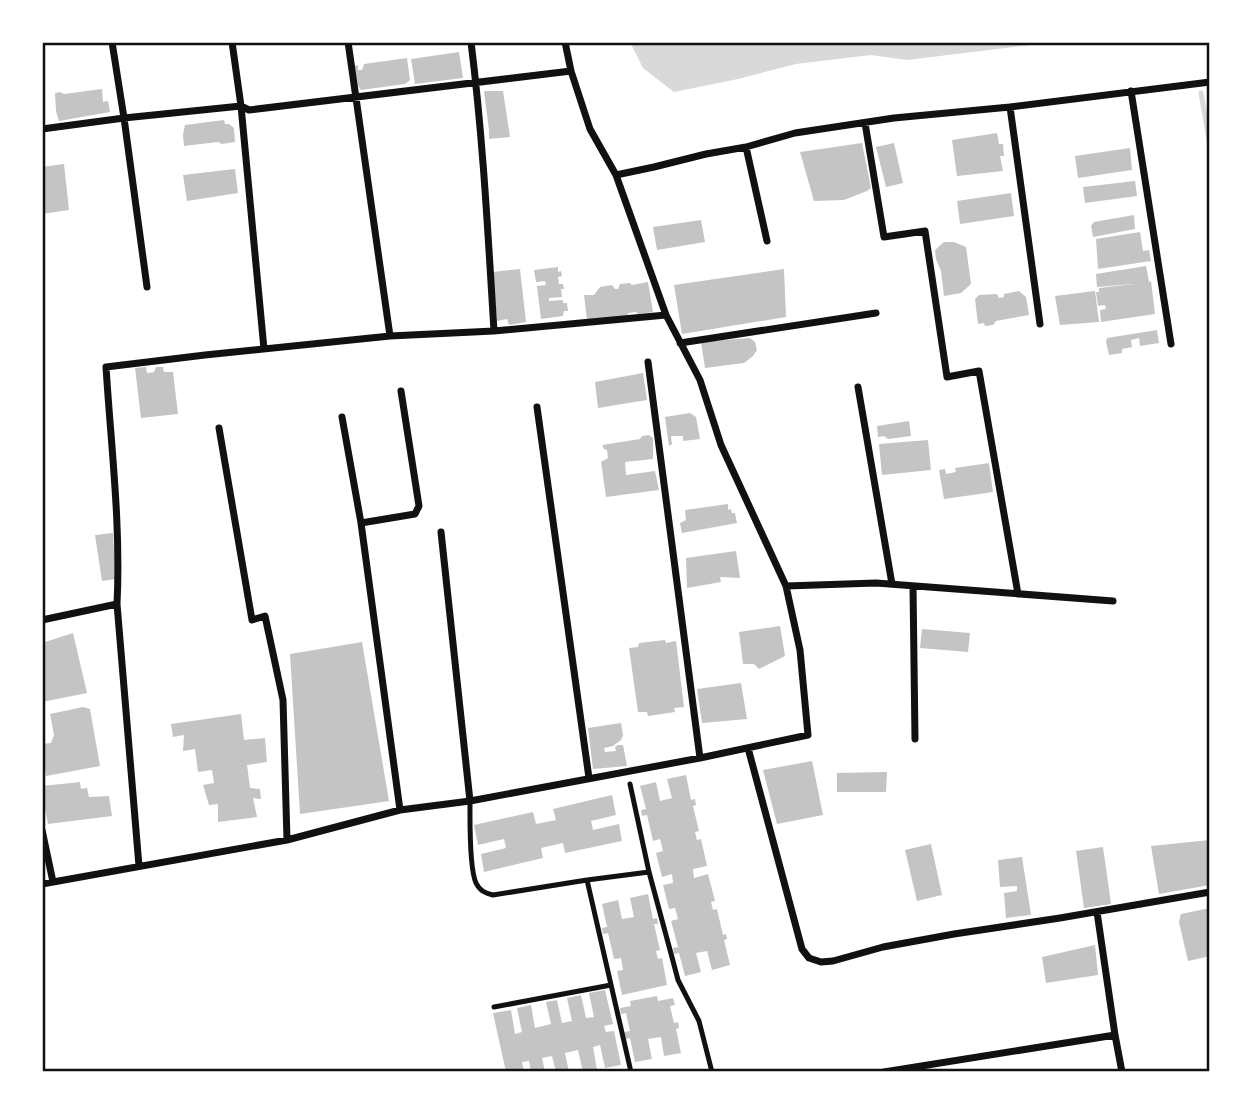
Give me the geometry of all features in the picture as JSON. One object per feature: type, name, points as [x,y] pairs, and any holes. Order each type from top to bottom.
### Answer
[{"type":"street","points":[[112,42],[147,287]]},
{"type":"street","points":[[232,42],[241,106],[264,349]]},
{"type":"street","points":[[348,42],[390,336]]},
{"type":"street","points":[[471,42],[484,175],[494,331]]},
{"type":"street","points":[[42,884],[287,840],[400,810],[470,801],[808,735],[800,650],[786,586],[721,445],[700,380],[666,315],[615,174],[590,129],[571,71],[565,42]]},
{"type":"street","points":[[42,129],[241,106],[249,110],[571,71]]},
{"type":"street","points":[[615,174],[746,148],[795,133],[1210,82]]},
{"type":"street","points":[[1131,91],[1171,344]]},
{"type":"street","points":[[1010,107],[1040,324]]},
{"type":"street","points":[[865,123],[884,237],[926,231],[947,377],[979,370],[1018,594]]},
{"type":"street","points":[[746,148],[767,241]]},
{"type":"street","points":[[680,343],[876,313]]},
{"type":"street","points":[[139,866],[117,604],[119,565],[106,367],[390,336],[494,331],[666,315]]},
{"type":"street","points":[[648,362],[700,758]]},
{"type":"street","points":[[858,387],[892,584]]},
{"type":"street","points":[[360,523],[415,514],[419,506],[401,391]]},
{"type":"street","points":[[537,407],[589,778]]},
{"type":"street","points":[[342,416],[360,523],[400,810]]},
{"type":"street","points":[[219,428],[252,620],[265,616],[283,700],[287,840]]},
{"type":"street","points":[[442,532],[470,801]]},
{"type":"street","points":[[786,586],[876,583],[1113,601]]},
{"type":"street","points":[[913,586],[915,739]]},
{"type":"street","points":[[42,620],[117,604]]},
{"type":"street","points":[[748,748],[802,949],[809,958],[821,962],[954,934],[1210,892]]},
{"type":"street","points":[[42,830],[53,882]]},
{"type":"street","points":[[1097,912],[1122,1072]]},
{"type":"street","points":[[884,1072],[1115,1035]]},
{"type":"lane","points":[[630,784],[649,872],[678,979],[699,1021],[712,1072]]},
{"type":"lane","points":[[470,801],[472,872],[476,885],[483,893],[493,895],[649,872]]},
{"type":"lane","points":[[587,880],[631,1072]]},
{"type":"lane","points":[[494,1007],[611,985]]},
{"type":"shaded area","points":[[630,42],[1056,42],[907,60],[871,55],[796,64],[674,92],[643,68]]},
{"type":"building","points":[[459,52],[463,78],[415,84],[411,59]]},
{"type":"building","points":[[407,58],[410,80],[405,84],[361,90],[358,86],[355,66],[358,65],[358,70],[362,70],[364,64]]},
{"type":"building","points":[[102,89],[103,102],[108,101],[110,112],[59,121],[55,93]]},
{"type":"building","points":[[484,91],[503,91],[510,137],[489,139]]},
{"type":"building","points":[[224,120],[225,124],[234,128],[235,142],[184,146],[185,125]]},
{"type":"building","points":[[997,133],[999,144],[1003,144],[1004,156],[1000,156],[1003,171],[957,176],[952,140]]},
{"type":"building","points":[[862,143],[871,188],[844,200],[814,201],[800,152]]},
{"type":"building","points":[[894,143],[903,183],[886,187],[876,147]]},
{"type":"building","points":[[1130,148],[1132,170],[1078,178],[1075,156]]},
{"type":"building","points":[[64,164],[69,210],[42,214],[42,167]]},
{"type":"building","points":[[235,169],[238,193],[187,201],[183,175]]},
{"type":"building","points":[[1135,181],[1137,196],[1085,203],[1083,187]]},
{"type":"building","points":[[1011,193],[1014,216],[960,224],[957,201]]},
{"type":"building","points":[[1134,215],[1135,229],[1093,237],[1091,226],[1094,222]]},
{"type":"building","points":[[701,220],[705,242],[657,250],[653,227]]},
{"type":"building","points":[[1140,232],[1143,251],[1149,250],[1151,261],[1098,269],[1096,239]]},
{"type":"building","points":[[944,242],[954,242],[966,247],[971,284],[961,293],[944,296],[935,250]]},
{"type":"building","points":[[1146,266],[1149,282],[1151,281],[1155,314],[1101,322],[1100,310],[1106,309],[1105,305],[1098,306],[1096,292],[1099,292],[1099,288],[1134,284],[1097,287],[1096,274]]},
{"type":"building","points":[[558,267],[562,276],[558,277],[559,284],[563,284],[564,289],[561,289],[562,297],[549,298],[549,301],[563,300],[563,303],[567,303],[568,311],[564,311],[563,316],[541,319],[537,286],[546,285],[545,281],[536,282],[534,270]]},
{"type":"building","points":[[520,269],[526,322],[509,325],[507,319],[497,321],[493,272]]},
{"type":"building","points":[[784,269],[786,317],[682,334],[674,285]]},
{"type":"building","points":[[648,282],[653,312],[587,320],[584,295],[594,295],[600,287],[612,285],[618,289],[620,284]]},
{"type":"building","points":[[1019,291],[1026,297],[1029,315],[996,321],[993,325],[978,324],[975,299],[979,295],[997,294],[999,298],[1004,297],[1004,294]]},
{"type":"building","points":[[1095,291],[1099,322],[1060,325],[1055,296]]},
{"type":"building","points":[[1157,330],[1159,343],[1140,346],[1139,338],[1131,340],[1132,347],[1122,349],[1122,353],[1109,355],[1107,338]]},
{"type":"building","points":[[750,338],[755,342],[757,350],[744,363],[705,368],[701,342]]},
{"type":"building","points":[[146,367],[147,373],[154,372],[156,367],[163,367],[164,372],[173,372],[178,414],[141,418],[135,368]]},
{"type":"building","points":[[643,373],[647,400],[598,408],[595,382]]},
{"type":"building","points":[[690,413],[696,417],[700,439],[683,441],[683,436],[671,436],[672,444],[669,446],[665,417]]},
{"type":"building","points":[[909,421],[911,436],[888,439],[884,436],[878,437],[877,426]]},
{"type":"building","points":[[649,435],[653,438],[653,459],[625,462],[626,475],[655,471],[659,490],[606,497],[601,462],[608,458],[607,450],[602,445]]},
{"type":"building","points":[[928,440],[931,470],[882,475],[879,444]]},
{"type":"building","points":[[989,463],[993,492],[944,499],[939,470],[945,469],[946,474],[956,472],[955,468]]},
{"type":"building","points":[[728,504],[728,510],[731,509],[732,513],[735,513],[737,523],[682,533],[680,523],[686,520],[685,510]]},
{"type":"building","points":[[113,533],[116,579],[102,581],[95,535]]},
{"type":"building","points":[[736,551],[740,578],[720,577],[721,582],[687,588],[686,558]]},
{"type":"building","points":[[780,626],[785,656],[759,669],[754,664],[743,664],[739,632]]},
{"type":"building","points":[[922,629],[970,633],[968,652],[920,648]]},
{"type":"building","points":[[73,633],[87,693],[42,702],[42,676],[45,675],[42,643]]},
{"type":"building","points":[[665,640],[666,643],[676,641],[684,707],[674,708],[675,712],[648,716],[647,712],[638,712],[629,648],[638,647],[639,643]]},
{"type":"building","points":[[362,642],[389,801],[300,814],[290,654]]},
{"type":"building","points":[[741,683],[747,719],[702,723],[697,689]]},
{"type":"building","points":[[83,707],[90,709],[100,766],[46,776],[42,744],[51,743],[54,735],[50,714]]},
{"type":"building","points":[[241,714],[244,740],[265,738],[267,762],[247,765],[250,788],[260,789],[261,799],[253,798],[257,817],[218,822],[218,804],[209,805],[203,785],[214,783],[212,770],[198,772],[195,749],[183,751],[184,735],[173,737],[171,724]]},
{"type":"building","points":[[621,723],[621,740],[604,748],[605,752],[616,751],[615,747],[623,745],[627,766],[593,769],[588,728]]},
{"type":"building","points":[[812,761],[823,815],[777,824],[763,770]]},
{"type":"building","points":[[887,772],[886,792],[837,792],[837,773]]},
{"type":"building","points":[[686,775],[691,800],[695,799],[696,805],[693,806],[699,831],[695,832],[697,840],[701,839],[707,866],[693,869],[694,878],[708,874],[715,901],[711,902],[713,910],[717,909],[723,935],[726,934],[727,939],[724,940],[730,965],[712,970],[707,951],[696,953],[701,972],[685,976],[679,953],[674,954],[673,948],[678,947],[671,921],[678,919],[675,908],[669,909],[663,885],[673,883],[672,874],[662,877],[656,853],[663,851],[660,839],[653,841],[647,815],[642,816],[641,810],[646,809],[640,786],[656,782],[660,801],[672,798],[667,779]]},
{"type":"building","points":[[80,782],[81,789],[87,788],[89,797],[109,796],[112,816],[48,824],[42,786]]},
{"type":"building","points":[[612,795],[616,815],[591,821],[593,830],[619,824],[622,841],[565,853],[563,843],[541,848],[543,858],[484,872],[481,854],[506,848],[504,839],[478,845],[474,825],[533,812],[536,824],[556,820],[553,809]]},
{"type":"building","points":[[1210,840],[1210,885],[1159,894],[1151,846]]},
{"type":"building","points":[[931,844],[942,895],[917,901],[905,850]]},
{"type":"building","points":[[1103,847],[1111,904],[1084,908],[1076,851]]},
{"type":"building","points":[[1022,857],[1031,915],[1006,918],[1004,893],[1017,891],[1017,886],[1000,887],[998,860]]},
{"type":"building","points":[[648,894],[653,919],[657,918],[658,924],[654,924],[660,950],[656,951],[658,959],[662,958],[667,985],[622,995],[617,971],[623,970],[621,958],[614,959],[608,933],[603,934],[602,928],[607,927],[602,904],[618,900],[622,919],[634,917],[630,898]]},
{"type":"building","points":[[1210,908],[1210,956],[1188,961],[1179,922],[1181,914]]},
{"type":"building","points":[[1095,945],[1098,975],[1046,983],[1042,957]]},
{"type":"building","points":[[605,990],[613,1024],[604,1026],[606,1032],[614,1031],[621,1065],[605,1068],[600,1045],[593,1047],[597,1070],[583,1072],[578,1050],[565,1053],[569,1072],[556,1072],[552,1056],[542,1058],[545,1072],[531,1072],[529,1061],[522,1062],[524,1072],[506,1072],[493,1013],[511,1010],[515,1034],[522,1032],[517,1008],[531,1005],[535,1028],[551,1024],[546,1002],[557,1000],[562,1023],[572,1021],[567,998],[581,995],[586,1018],[594,1017],[589,993]]},
{"type":"building","points":[[657,996],[658,1001],[673,998],[675,1005],[670,1006],[674,1023],[678,1022],[679,1028],[676,1029],[681,1053],[664,1056],[661,1037],[648,1039],[652,1059],[635,1062],[630,1038],[626,1039],[624,1032],[630,1031],[626,1013],[621,1014],[620,1008],[631,1006],[630,1001]]},
{"type":"waterway","points":[[1201,93],[1210,145]]}]
